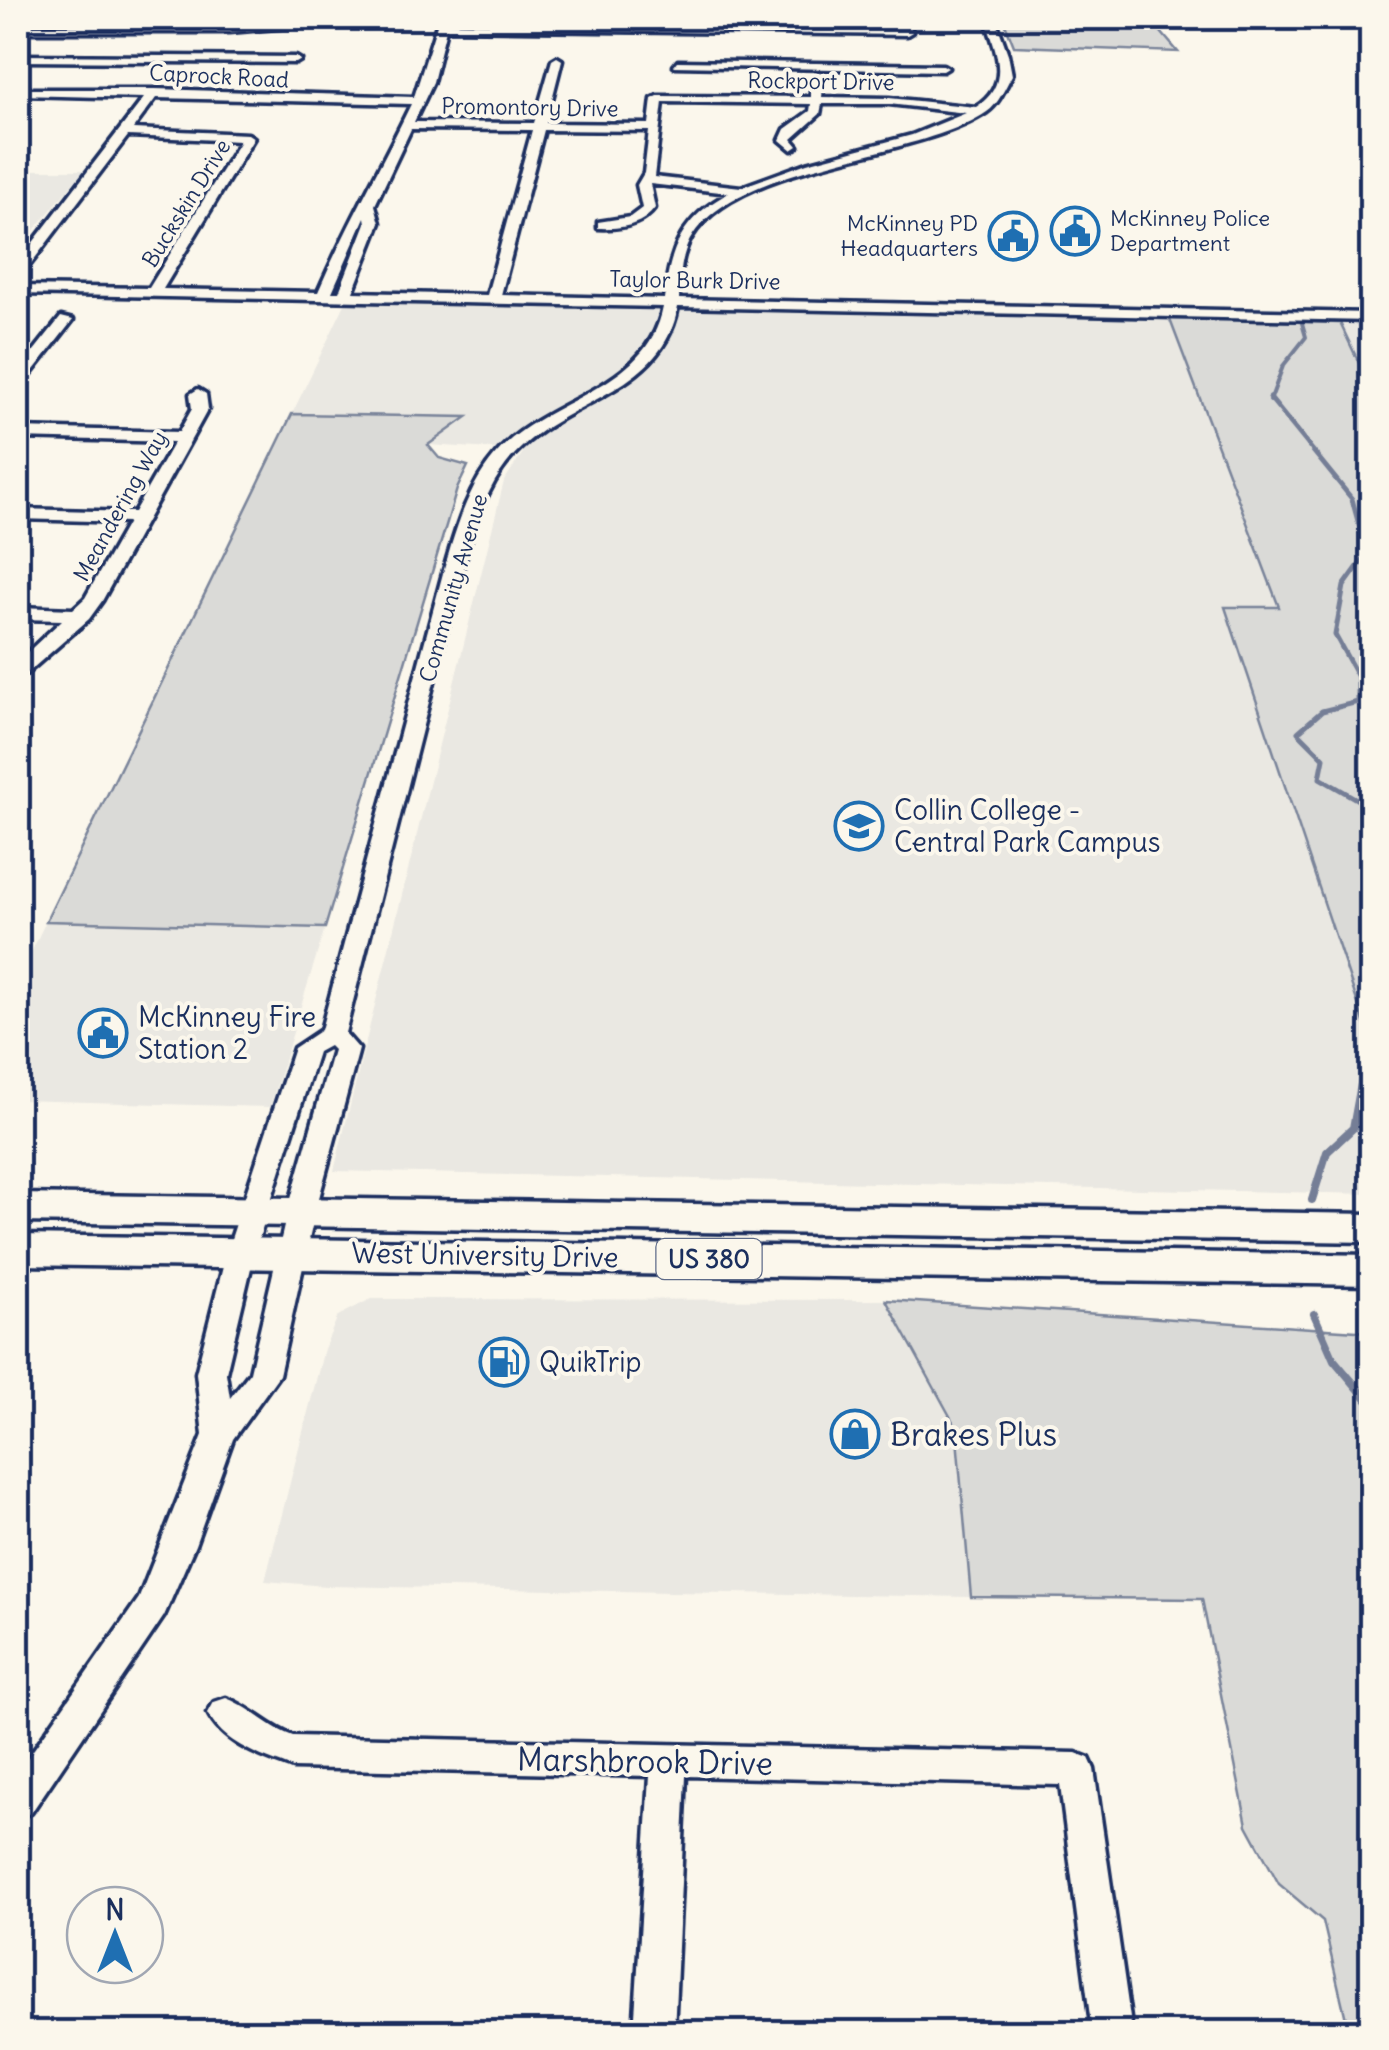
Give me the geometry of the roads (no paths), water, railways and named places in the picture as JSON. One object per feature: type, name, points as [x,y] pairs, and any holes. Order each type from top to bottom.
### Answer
[{"type":"highway","name":"West University Drive","points":[[18,1208],[248,1232]]},
{"type":"highway","name":"West University Drive","points":[[18,1250],[248,1232],[1372,1228]]},
{"type":"highway","name":"West University Drive","points":[[297,1232],[1372,1270]]},
{"type":"street","points":[[776,18],[777,31]]},
{"type":"street","points":[[982,111],[1003,88],[1007,70],[990,18]]},
{"type":"street","points":[[18,29],[230,29],[302,20],[311,28],[288,73]]},
{"type":"street","points":[[323,296],[356,219],[369,206],[419,101],[443,22],[653,23],[777,31],[907,32],[904,20]]},
{"type":"street","points":[[18,58],[302,49]]},
{"type":"street","points":[[493,300],[556,60]]},
{"type":"street","points":[[678,64],[943,68]]},
{"type":"street","points":[[792,146],[786,140],[789,132],[816,112],[814,66]]},
{"type":"street","points":[[272,100],[280,86]]},
{"type":"street","points":[[18,271],[154,92]]},
{"type":"street","name":"Caprock Road","points":[[20,94],[154,92],[272,100],[419,101]]},
{"type":"street","name":"Rockport Drive","points":[[655,128],[658,99],[904,102],[982,111]]},
{"type":"street","name":"Community Avenue","points":[[219,1435],[212,1373],[248,1232],[307,1048],[332,1034],[449,591],[483,486],[498,460],[527,432],[644,361],[662,339],[673,302],[679,251],[686,234],[708,211],[736,190],[783,171],[928,136],[982,111]]},
{"type":"street","name":"Promontory Drive","points":[[405,126],[655,128]]},
{"type":"street","points":[[603,225],[644,216],[649,208],[643,185],[655,128]]},
{"type":"street","name":"Buckskin Drive","points":[[125,132],[248,138],[154,292]]},
{"type":"street","points":[[646,180],[736,190]]},
{"type":"street","points":[[345,296],[373,223],[369,206]]},
{"type":"street","name":"Taylor Burk Drive","points":[[18,290],[1372,317]]},
{"type":"street","points":[[18,381],[66,320]]},
{"type":"street","name":"Meandering Way","points":[[18,670],[34,652],[82,614],[99,592],[200,410],[198,394]]},
{"type":"street","points":[[18,434],[185,437]]},
{"type":"street","points":[[18,514],[140,517]]},
{"type":"street","points":[[18,613],[82,614]]},
{"type":"street","name":"Community Avenue","points":[[18,1800],[152,1606],[179,1546],[219,1435],[264,1376],[297,1232],[346,1049],[332,1034]]},
{"type":"street","name":"Marshbrook Drive","points":[[226,1713],[258,1739],[293,1752],[1076,1769],[1112,2032]]},
{"type":"street","points":[[654,2032],[668,1762]]},
{"type":"waterway","points":[[1271,399],[1283,366],[1306,337],[1302,323]]},
{"type":"waterway","points":[[1271,399],[1352,499],[1367,554],[1344,586],[1335,635],[1358,677],[1358,702],[1322,711],[1298,732],[1324,758],[1320,778],[1372,808]]},
{"type":"waterway","points":[[1370,1037],[1372,1026]]},
{"type":"waterway","points":[[1312,1200],[1327,1152],[1353,1128],[1370,1034]]},
{"type":"waterway","points":[[1314,1314],[1334,1360],[1372,1405]]},
{"type":"place","name":"McKinney Police Department","points":[[1075,231]]},
{"type":"place","name":"McKinney PD Headquarters","points":[[1013,236]]},
{"type":"place","name":"Collin College - Central Park Campus","points":[[859,826]]},
{"type":"place","name":"McKinney Fire Station 2","points":[[103,1033]]},
{"type":"place","name":"QuikTrip","points":[[504,1362]]},
{"type":"place","name":"Brakes Plus","points":[[855,1434]]}]
